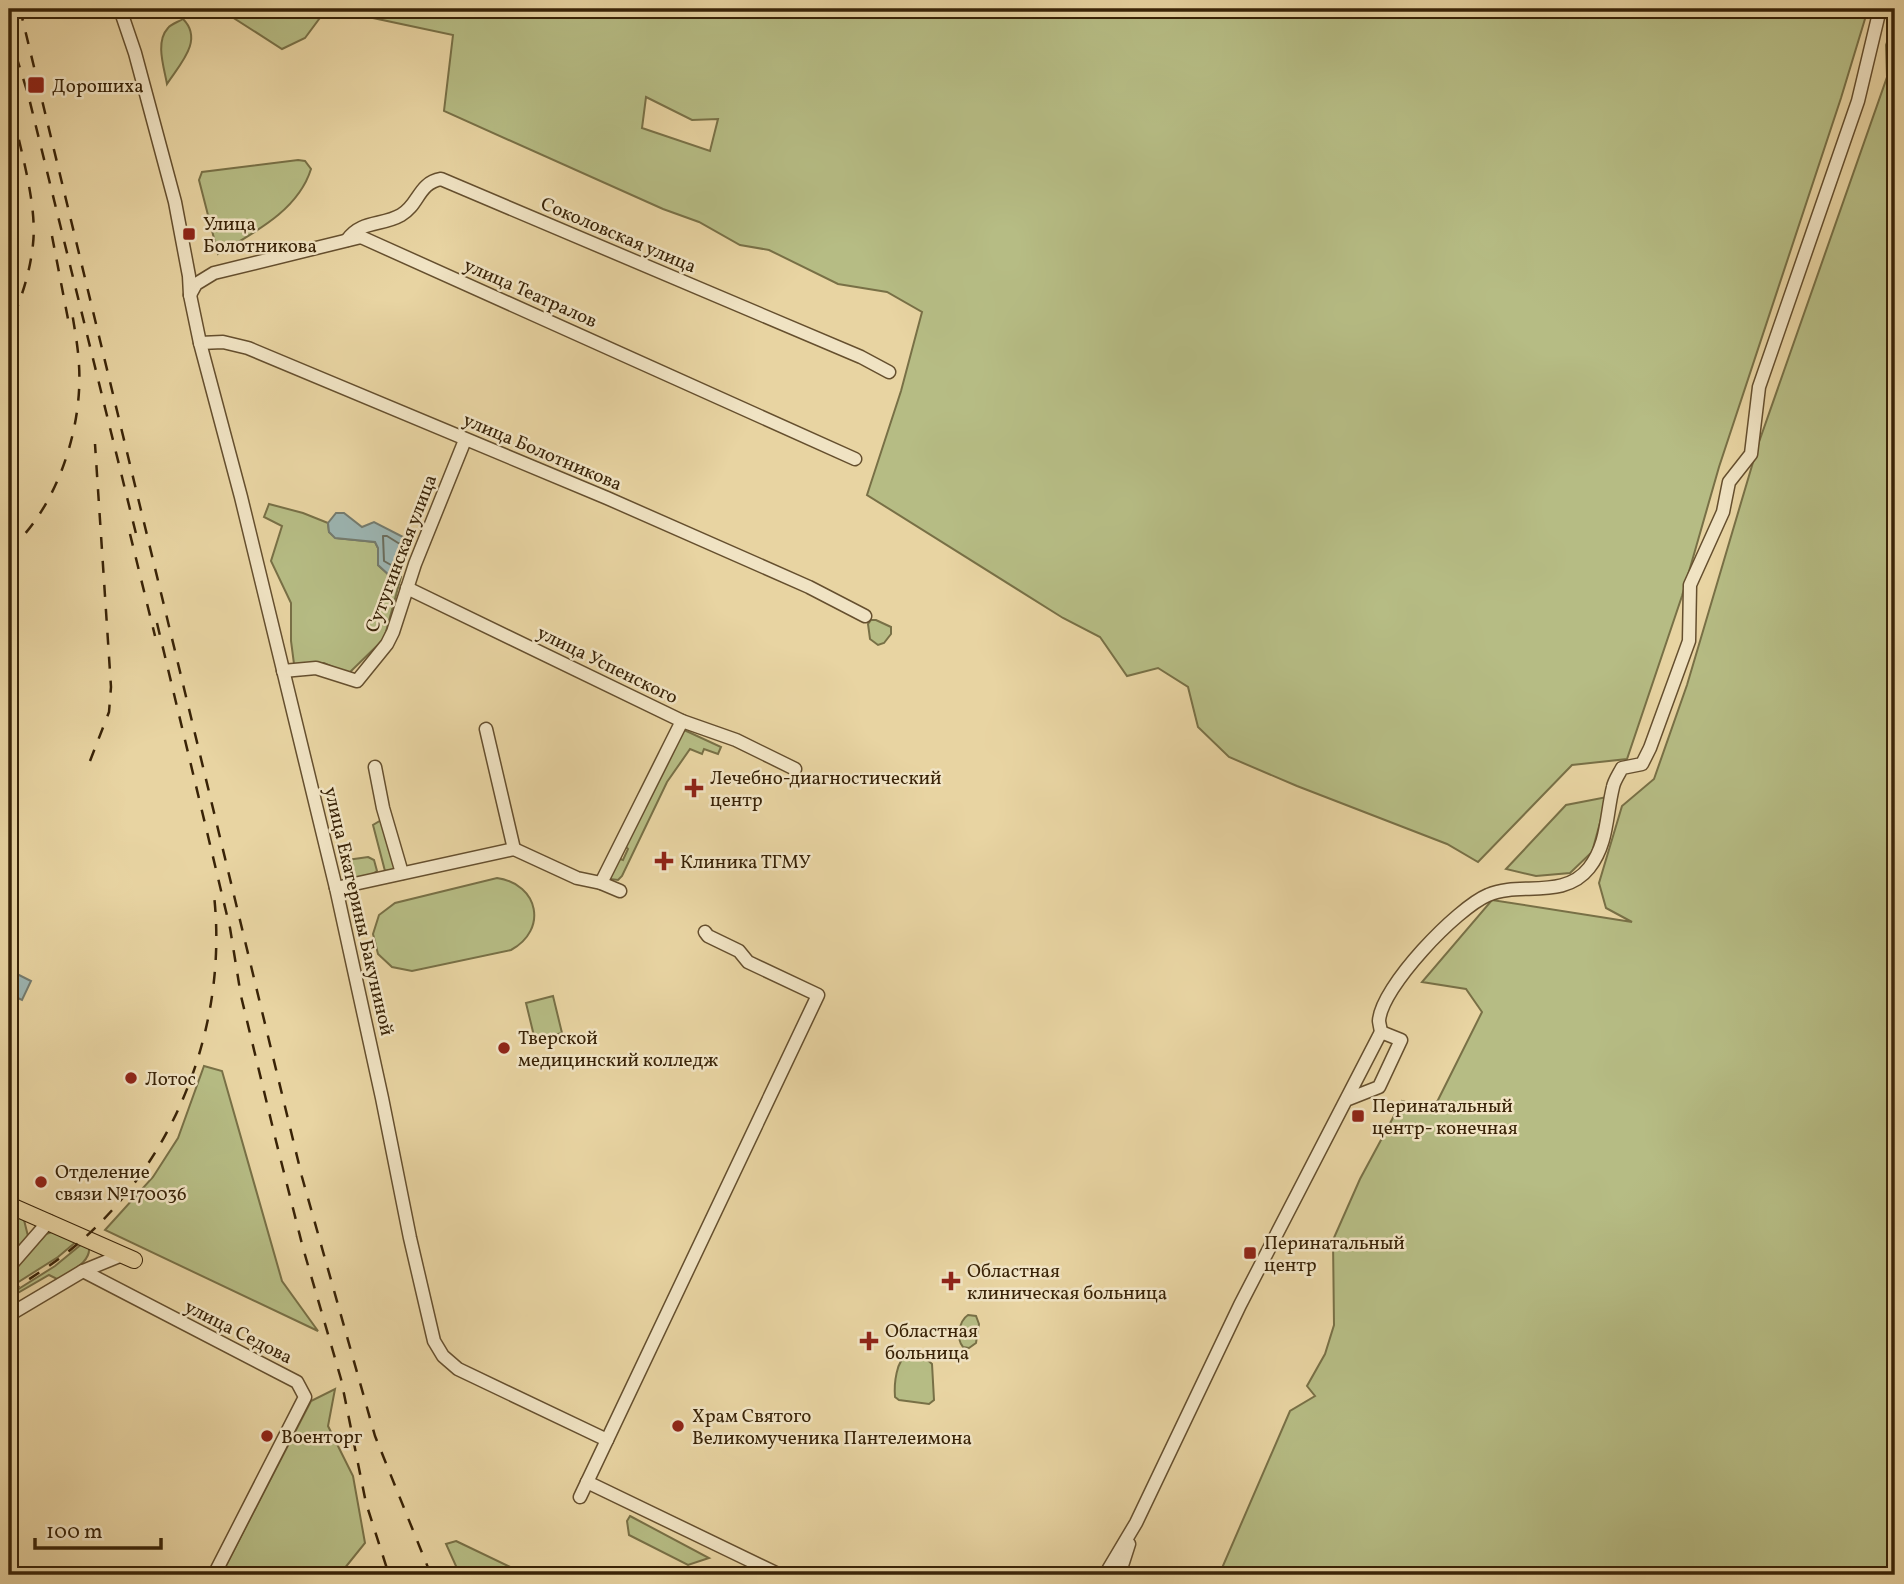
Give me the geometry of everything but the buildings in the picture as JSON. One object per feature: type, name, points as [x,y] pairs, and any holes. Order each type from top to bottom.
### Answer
[{"type":"main road","points":[[9,1196],[49,1221]]},
{"type":"main road","points":[[9,1205],[128,1258]]},
{"type":"street","name":"улица Екатерины Бакуниной","points":[[120,9],[135,53],[175,202],[200,343],[336,888],[410,1238],[436,1345],[445,1359],[458,1369],[607,1440]]},
{"type":"street","points":[[1105,1575],[1136,1523],[1240,1305],[1381,1032],[1379,1022],[1386,1000],[1398,979],[1467,906],[1489,894],[1547,889],[1577,878],[1588,869],[1601,847],[1610,814],[1613,786],[1622,768],[1642,764],[1650,748],[1689,641],[1690,585],[1723,512],[1729,482],[1751,454],[1759,387],[1858,101],[1880,9]]},
{"type":"street","name":"Соколовская улица","points":[[347,240],[362,226],[401,215],[423,187],[441,179],[861,357],[889,372]]},
{"type":"street","name":"улица Театралов","points":[[190,295],[196,284],[214,273],[361,237],[855,458]]},
{"type":"street","name":"улица Болотникова","points":[[200,343],[223,342],[248,348],[607,498],[784,576],[865,616]]},
{"type":"street","name":"Сутугинская улица","points":[[284,671],[316,668],[358,681],[387,644],[466,440]]},
{"type":"street","name":"улица Успенского","points":[[407,588],[681,721],[736,740],[795,769]]},
{"type":"street","points":[[601,883],[681,721]]},
{"type":"street","points":[[486,729],[514,849]]},
{"type":"street","points":[[375,767],[383,808],[402,873]]},
{"type":"street","points":[[336,888],[514,849],[577,878],[601,883],[620,891]]},
{"type":"street","points":[[580,1497],[818,995],[748,962],[739,951],[705,932]]},
{"type":"street","points":[[1346,1100],[1379,1087],[1401,1040],[1381,1032]]},
{"type":"street","points":[[24,1212],[33,1228],[28,1245]]},
{"type":"street","points":[[9,1266],[49,1221]]},
{"type":"street","points":[[9,1315],[83,1271],[128,1258]]},
{"type":"street","name":"улица Седова","points":[[83,1271],[297,1382],[305,1397],[214,1575]]},
{"type":"street","points":[[587,1482],[780,1575]]},
{"type":"street","points":[[1119,1575],[1136,1523]]},
{"type":"green space","points":[[226,9],[320,9],[322,15],[305,38],[282,49],[229,15]]},
{"type":"green space","points":[[343,9],[1868,9],[1719,467],[1682,596],[1627,759],[1572,765],[1478,862],[1447,844],[1229,757],[1198,727],[1188,687],[1158,668],[1127,676],[1100,637],[1063,618],[867,495],[901,391],[922,312],[887,292],[838,284],[769,250],[740,245],[699,222],[663,209],[444,111],[453,35],[345,12]],"holes":[[[646,97],[692,120],[718,119],[710,151],[642,128]]]},
{"type":"green space","points":[[183,19],[189,27],[191,44],[167,84],[162,40],[169,27]]},
{"type":"green space","points":[[1895,21],[1895,1575],[1219,1575],[1290,1411],[1315,1396],[1307,1386],[1325,1354],[1334,1325],[1333,1240],[1360,1179],[1402,1101],[1433,1110],[1482,1012],[1466,989],[1422,982],[1492,900],[1632,922],[1606,908],[1599,883],[1622,806],[1654,779],[1687,685],[1759,442],[1887,77],[1886,45]]},
{"type":"green space","points":[[305,161],[311,169],[296,197],[273,219],[218,254],[199,180],[202,172]]},
{"type":"green space","points":[[269,504],[328,523],[329,532],[336,538],[375,542],[378,548],[378,565],[390,576],[401,577],[384,639],[348,674],[324,663],[294,664],[291,603],[271,561],[282,526],[264,517]]},
{"type":"green space","points":[[871,620],[891,627],[891,634],[884,643],[878,645],[870,639],[868,624]]},
{"type":"green space","points":[[682,729],[721,747],[718,754],[704,749],[702,754],[690,749],[667,782],[622,876],[618,880],[610,879],[617,858],[623,860],[628,849],[624,845]]},
{"type":"green space","points":[[1607,797],[1592,852],[1570,873],[1536,876],[1506,869],[1566,805]]},
{"type":"green space","points":[[383,819],[397,869],[385,871],[373,825]]},
{"type":"green space","points":[[368,857],[374,860],[377,871],[362,878],[345,876],[342,864],[347,860]]},
{"type":"green space","points":[[497,878],[522,889],[530,898],[534,909],[530,931],[523,941],[511,950],[412,971],[392,967],[378,954],[373,934],[379,915],[395,903]]},
{"type":"green space","points":[[553,996],[562,1033],[535,1040],[526,1003]]},
{"type":"green space","points":[[204,1066],[222,1071],[282,1281],[318,1331],[105,1230],[153,1177],[178,1138]]},
{"type":"green space","points":[[9,1212],[24,1220],[28,1236],[9,1260]]},
{"type":"green space","points":[[52,1232],[77,1241],[58,1257],[9,1288],[9,1273],[46,1234]]},
{"type":"green space","points":[[83,1243],[89,1247],[89,1252],[75,1269],[57,1279],[49,1275],[9,1298],[9,1295],[55,1266]]},
{"type":"green space","points":[[968,1315],[976,1316],[979,1324],[976,1343],[969,1348],[963,1347],[959,1335],[962,1321]]},
{"type":"green space","points":[[908,1354],[923,1356],[932,1364],[934,1400],[929,1404],[899,1400],[895,1397],[898,1367]]},
{"type":"green space","points":[[335,1389],[328,1426],[353,1476],[365,1543],[344,1569],[346,1575],[221,1575],[311,1401]]},
{"type":"green space","points":[[630,1516],[709,1558],[688,1565],[629,1535],[627,1521]]},
{"type":"green space","points":[[456,1541],[527,1575],[460,1575],[446,1544]]},
{"type":"water","points":[[336,513],[344,513],[362,527],[374,522],[407,539],[410,548],[402,565],[390,576],[378,565],[378,548],[375,542],[335,538],[329,532],[328,523]]},
{"type":"water","points":[[9,970],[31,981],[22,1000],[9,994]]},
{"type":"railway","points":[[20,9],[302,1177],[375,1436],[431,1575]]},
{"type":"railway","points":[[9,33],[28,94],[138,542]]},
{"type":"railway","points":[[9,93],[29,188],[34,227],[27,276],[9,327]]},
{"type":"railway","points":[[52,236],[68,319]]},
{"type":"railway","points":[[9,550],[41,512],[64,465],[71,440],[79,389],[71,306]]},
{"type":"railway","points":[[90,761],[109,712],[111,687],[95,444]]},
{"type":"railway","points":[[130,534],[155,636]]},
{"type":"railway","points":[[157,623],[230,928],[241,996],[276,1141],[303,1248],[341,1379],[366,1503],[389,1575]]},
{"type":"railway","points":[[9,1292],[74,1247],[116,1206],[145,1168],[170,1127],[204,1038],[213,991],[216,943],[214,895]]},
{"type":"place","name":"Дорошиха","points":[[36,85]]},
{"type":"place","name":"Улица Болотникова","points":[[189,234]]},
{"type":"place","name":"Лечебно-диагностический центр","points":[[694,788]]},
{"type":"place","name":"Клиника ТГМУ","points":[[664,861]]},
{"type":"place","name":"Тверской медицинский колледж","points":[[504,1048]]},
{"type":"place","name":"Лотос","points":[[131,1078]]},
{"type":"place","name":"Перинатальный центр- конечная","points":[[1358,1116]]},
{"type":"place","name":"Отделение связи №170036","points":[[41,1182]]},
{"type":"place","name":"Перинатальный центр","points":[[1250,1253]]},
{"type":"place","name":"Областная клиническая больница","points":[[951,1281]]},
{"type":"place","name":"Областная больница","points":[[869,1341]]},
{"type":"place","name":"Храм Святого Великомученика Пантелеимона","points":[[678,1426]]},
{"type":"place","name":"Военторг","points":[[267,1436]]}]
